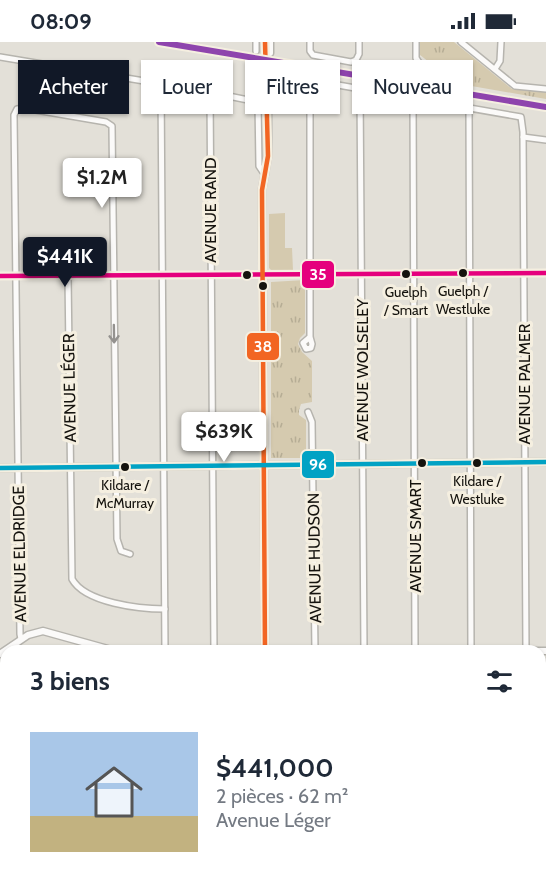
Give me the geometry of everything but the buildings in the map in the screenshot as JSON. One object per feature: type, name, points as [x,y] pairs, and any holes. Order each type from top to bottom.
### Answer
[{"type":"street","points":[[256,42],[256,51]]},
{"type":"street","points":[[265,42],[268,52],[270,42]]},
{"type":"street","points":[[310,42],[310,52],[317,56],[353,62],[359,57],[359,42]]},
{"type":"street","points":[[416,42],[417,60]]},
{"type":"street","points":[[461,42],[517,86],[546,89]]},
{"type":"street","points":[[495,69],[500,61],[501,42]]},
{"type":"street","points":[[0,57],[141,81]]},
{"type":"street","points":[[310,337],[312,82],[352,87]]},
{"type":"street","points":[[233,97],[258,102],[259,166],[265,175]]},
{"type":"street","name":"AVENUE PALMER","points":[[473,107],[522,117],[526,645]]},
{"type":"street","name":"AVENUE ELDRIDGE","points":[[21,639],[14,115],[17,109],[24,108],[111,124],[114,276]]},
{"type":"street","points":[[161,114],[165,645]]},
{"type":"street","name":"AVENUE RAND","points":[[210,114],[214,645]]},
{"type":"street","points":[[265,645],[262,188],[268,159],[268,114]]},
{"type":"street","name":"AVENUE WOLSELEY","points":[[360,114],[364,645]]},
{"type":"street","name":"AVENUE SMART","points":[[413,114],[415,645]]},
{"type":"street","points":[[469,114],[471,645]]},
{"type":"street","points":[[523,137],[546,140]]},
{"type":"street","points":[[0,276],[546,273]]},
{"type":"street","name":"AVENUE LÉGER","points":[[68,276],[71,571],[76,586],[87,594],[135,608],[165,609]]},
{"type":"street","points":[[114,276],[118,546],[124,553],[130,554]]},
{"type":"street","name":"AVENUE HUDSON","points":[[308,412],[312,420],[315,645]]},
{"type":"street","points":[[0,468],[546,462]]},
{"type":"street","points":[[13,645],[32,633],[46,631],[94,645]]},
{"type":"green space","points":[[420,42],[454,42],[512,89],[546,92],[546,99],[473,86],[473,60],[426,60],[420,55]]},
{"type":"green space","points":[[285,213],[285,248],[292,248],[293,270],[271,270],[269,268],[269,214]]},
{"type":"green space","points":[[305,280],[305,333],[298,344],[302,352],[312,361],[312,402],[301,404],[299,410],[299,415],[306,420],[306,458],[271,458],[271,282]]},
{"type":"transit line","points":[[159,42],[546,107]]},
{"type":"transit line","name":"38","points":[[265,42],[268,156],[262,190],[265,645]]},
{"type":"transit line","name":"35","points":[[0,276],[546,273]]},
{"type":"transit line","name":"96","points":[[0,468],[546,462]]},
{"type":"place","name":"Guelph / Westluke","points":[[463,273]]},
{"type":"place","name":"Guelph / Smart","points":[[406,274]]},
{"type":"place","name":"Kildare / Westluke","points":[[477,463]]},
{"type":"place","name":"Kildare / McMurray","points":[[125,467]]}]
